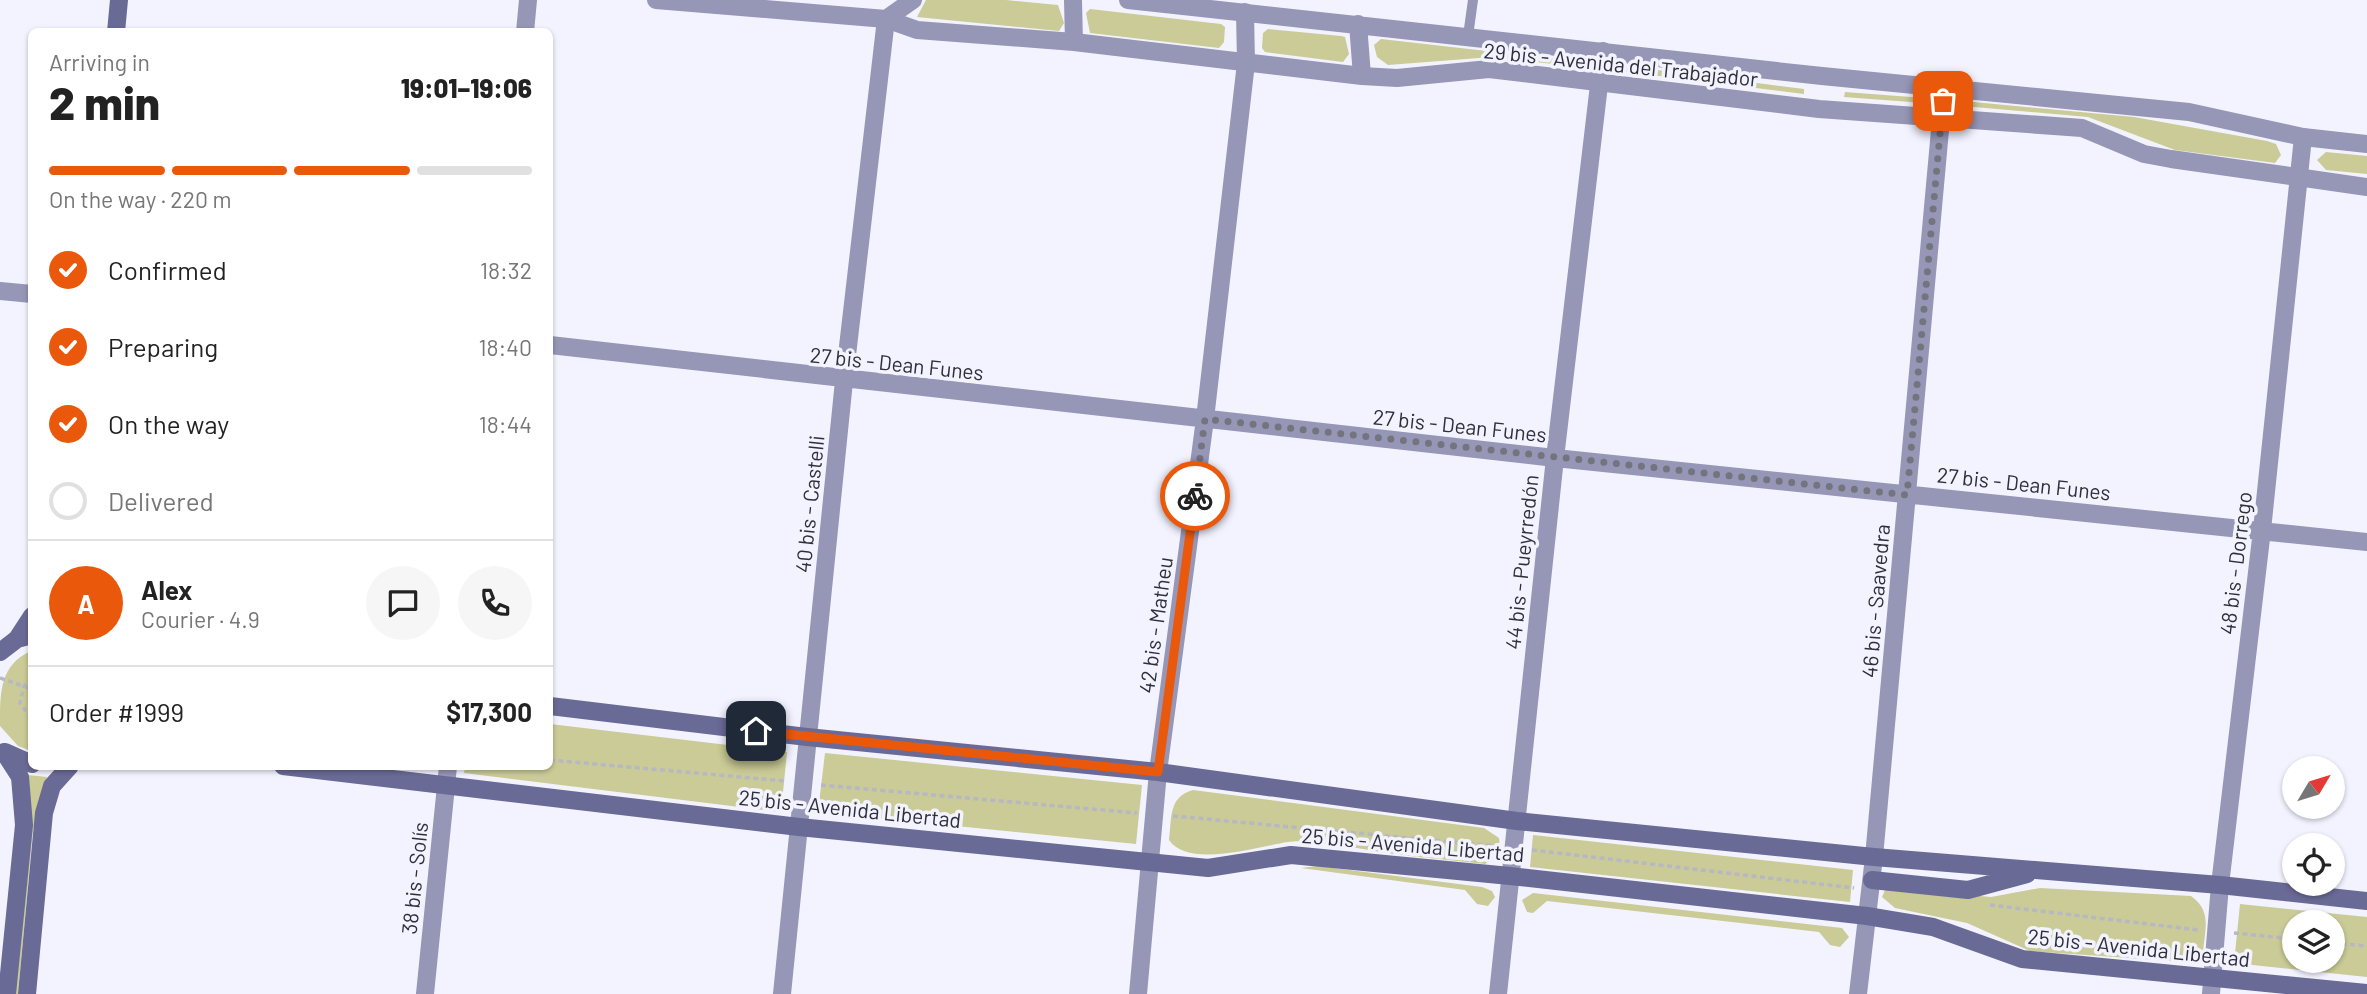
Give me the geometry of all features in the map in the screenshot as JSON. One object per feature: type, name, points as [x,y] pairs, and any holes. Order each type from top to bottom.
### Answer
[{"type":"main road","points":[[116,28],[119,0]]},
{"type":"main road","points":[[10,644],[28,621]]},
{"type":"main road","name":"25 bis - Avenida Libertad","points":[[553,706],[807,737],[1158,772],[1517,821],[2033,872],[2220,885],[2367,901]]},
{"type":"main road","points":[[2,749],[28,763]]},
{"type":"main road","points":[[2,749],[20,777],[24,825],[7,994]]},
{"type":"main road","points":[[27,994],[44,813],[52,786],[66,770]]},
{"type":"main road","name":"25 bis - Avenida Libertad","points":[[317,770],[799,827],[1208,868],[1291,855],[1510,876],[1867,916],[1933,927],[2022,959],[2212,987],[2367,993]]},
{"type":"main road","points":[[1871,885],[1968,890],[2033,872]]},
{"type":"street","points":[[525,28],[528,0]]},
{"type":"street","name":"29 bis - Avenida del Trabajador","points":[[656,0],[886,19],[917,30],[1074,42],[1362,76],[1397,78],[1489,69],[1819,108],[2082,128],[2144,153],[2299,180],[2367,187]]},
{"type":"street","name":"40 bis - Castelli","points":[[782,994],[844,381],[886,0]]},
{"type":"street","points":[[886,19],[912,0]]},
{"type":"street","points":[[1073,0],[1074,42]]},
{"type":"street","name":"29 bis - Avenida del Trabajador","points":[[1128,0],[1822,76],[2189,112],[2303,137],[2367,144]]},
{"type":"street","name":"42 bis - Matheu","points":[[1138,994],[1158,772],[1205,419],[1246,63],[1245,12]]},
{"type":"street","points":[[1358,24],[1362,76]]},
{"type":"street","name":"44 bis - Pueyrredón","points":[[1498,994],[1555,458],[1597,81],[1603,51]]},
{"type":"street","points":[[1819,108],[1822,76]]},
{"type":"street","name":"46 bis - Saavedra","points":[[1858,994],[1874,857],[1944,86]]},
{"type":"street","name":"48 bis - Dorrego","points":[[2212,987],[2220,885],[2262,530],[2303,137]]},
{"type":"street","points":[[0,291],[28,294]]},
{"type":"street","name":"27 bis - Dean Funes","points":[[553,345],[844,381],[2367,542]]},
{"type":"street","name":"38 bis - Solís","points":[[425,994],[447,770]]},
{"type":"lane","points":[[1468,36],[1472,0]]},
{"type":"path","points":[[0,678],[28,688]]},
{"type":"path","points":[[28,682],[23,686],[20,703],[28,714]]},
{"type":"path","points":[[553,760],[1514,848],[1871,885]]},
{"type":"path","points":[[1981,904],[2282,938]]},
{"type":"path","points":[[2345,944],[2367,946]]},
{"type":"green space","points":[[926,0],[1006,0],[1058,5],[1064,23],[1059,31],[917,17]]},
{"type":"green space","points":[[1090,9],[1221,24],[1225,27],[1224,42],[1219,48],[1090,33],[1086,13]]},
{"type":"green space","points":[[1268,29],[1345,37],[1349,54],[1343,62],[1265,52],[1262,48],[1263,33]]},
{"type":"green space","points":[[1381,39],[1582,62],[1580,67],[1492,57],[1388,65],[1377,57],[1374,45]]},
{"type":"green space","points":[[1619,65],[1804,89],[1804,94],[1618,71]]},
{"type":"green space","points":[[1845,92],[1924,98],[1924,103],[1844,97]]},
{"type":"green space","points":[[1963,101],[2134,117],[2267,141],[2276,144],[2281,155],[2275,163],[2175,150],[2088,117],[1963,106]]},
{"type":"green space","points":[[2326,152],[2367,156],[2367,174],[2326,170],[2317,160]]},
{"type":"green space","points":[[28,653],[28,750],[18,746],[0,726],[0,701],[4,681],[13,664]]},
{"type":"green space","points":[[553,724],[787,752],[781,812],[464,773],[464,770],[553,770]]},
{"type":"green space","points":[[825,753],[1142,785],[1136,844],[818,812]]},
{"type":"green space","points":[[28,775],[47,777],[33,830],[18,994],[15,994]]},
{"type":"green space","points":[[1193,790],[1484,828],[1499,838],[1499,850],[1493,859],[1485,864],[1306,841],[1225,853],[1192,853],[1178,849],[1169,840],[1175,803],[1185,793]]},
{"type":"green space","points":[[1533,835],[1853,870],[1850,902],[1530,867]]},
{"type":"green space","points":[[1318,866],[1482,887],[1492,891],[1495,897],[1488,906],[1477,904],[1465,890],[1301,868]]},
{"type":"green space","points":[[1891,888],[1991,897],[2040,888],[2191,896],[2205,914],[2203,952],[2187,962],[2030,951],[1967,923],[1895,908],[1882,897],[1885,890]]},
{"type":"green space","points":[[1533,893],[1842,928],[1849,937],[1840,947],[1830,945],[1819,932],[1547,901],[1533,913],[1527,912],[1522,900]]},
{"type":"green space","points":[[2240,904],[2299,910],[2282,910],[2282,968],[2234,963]]},
{"type":"green space","points":[[2345,915],[2367,917],[2367,977],[2329,973],[2345,973]]},
{"type":"way so far","points":[[1195,496],[1205,419],[1907,495],[1943,101]]},
{"type":"route","points":[[756,731],[1158,772],[1195,496]]}]
